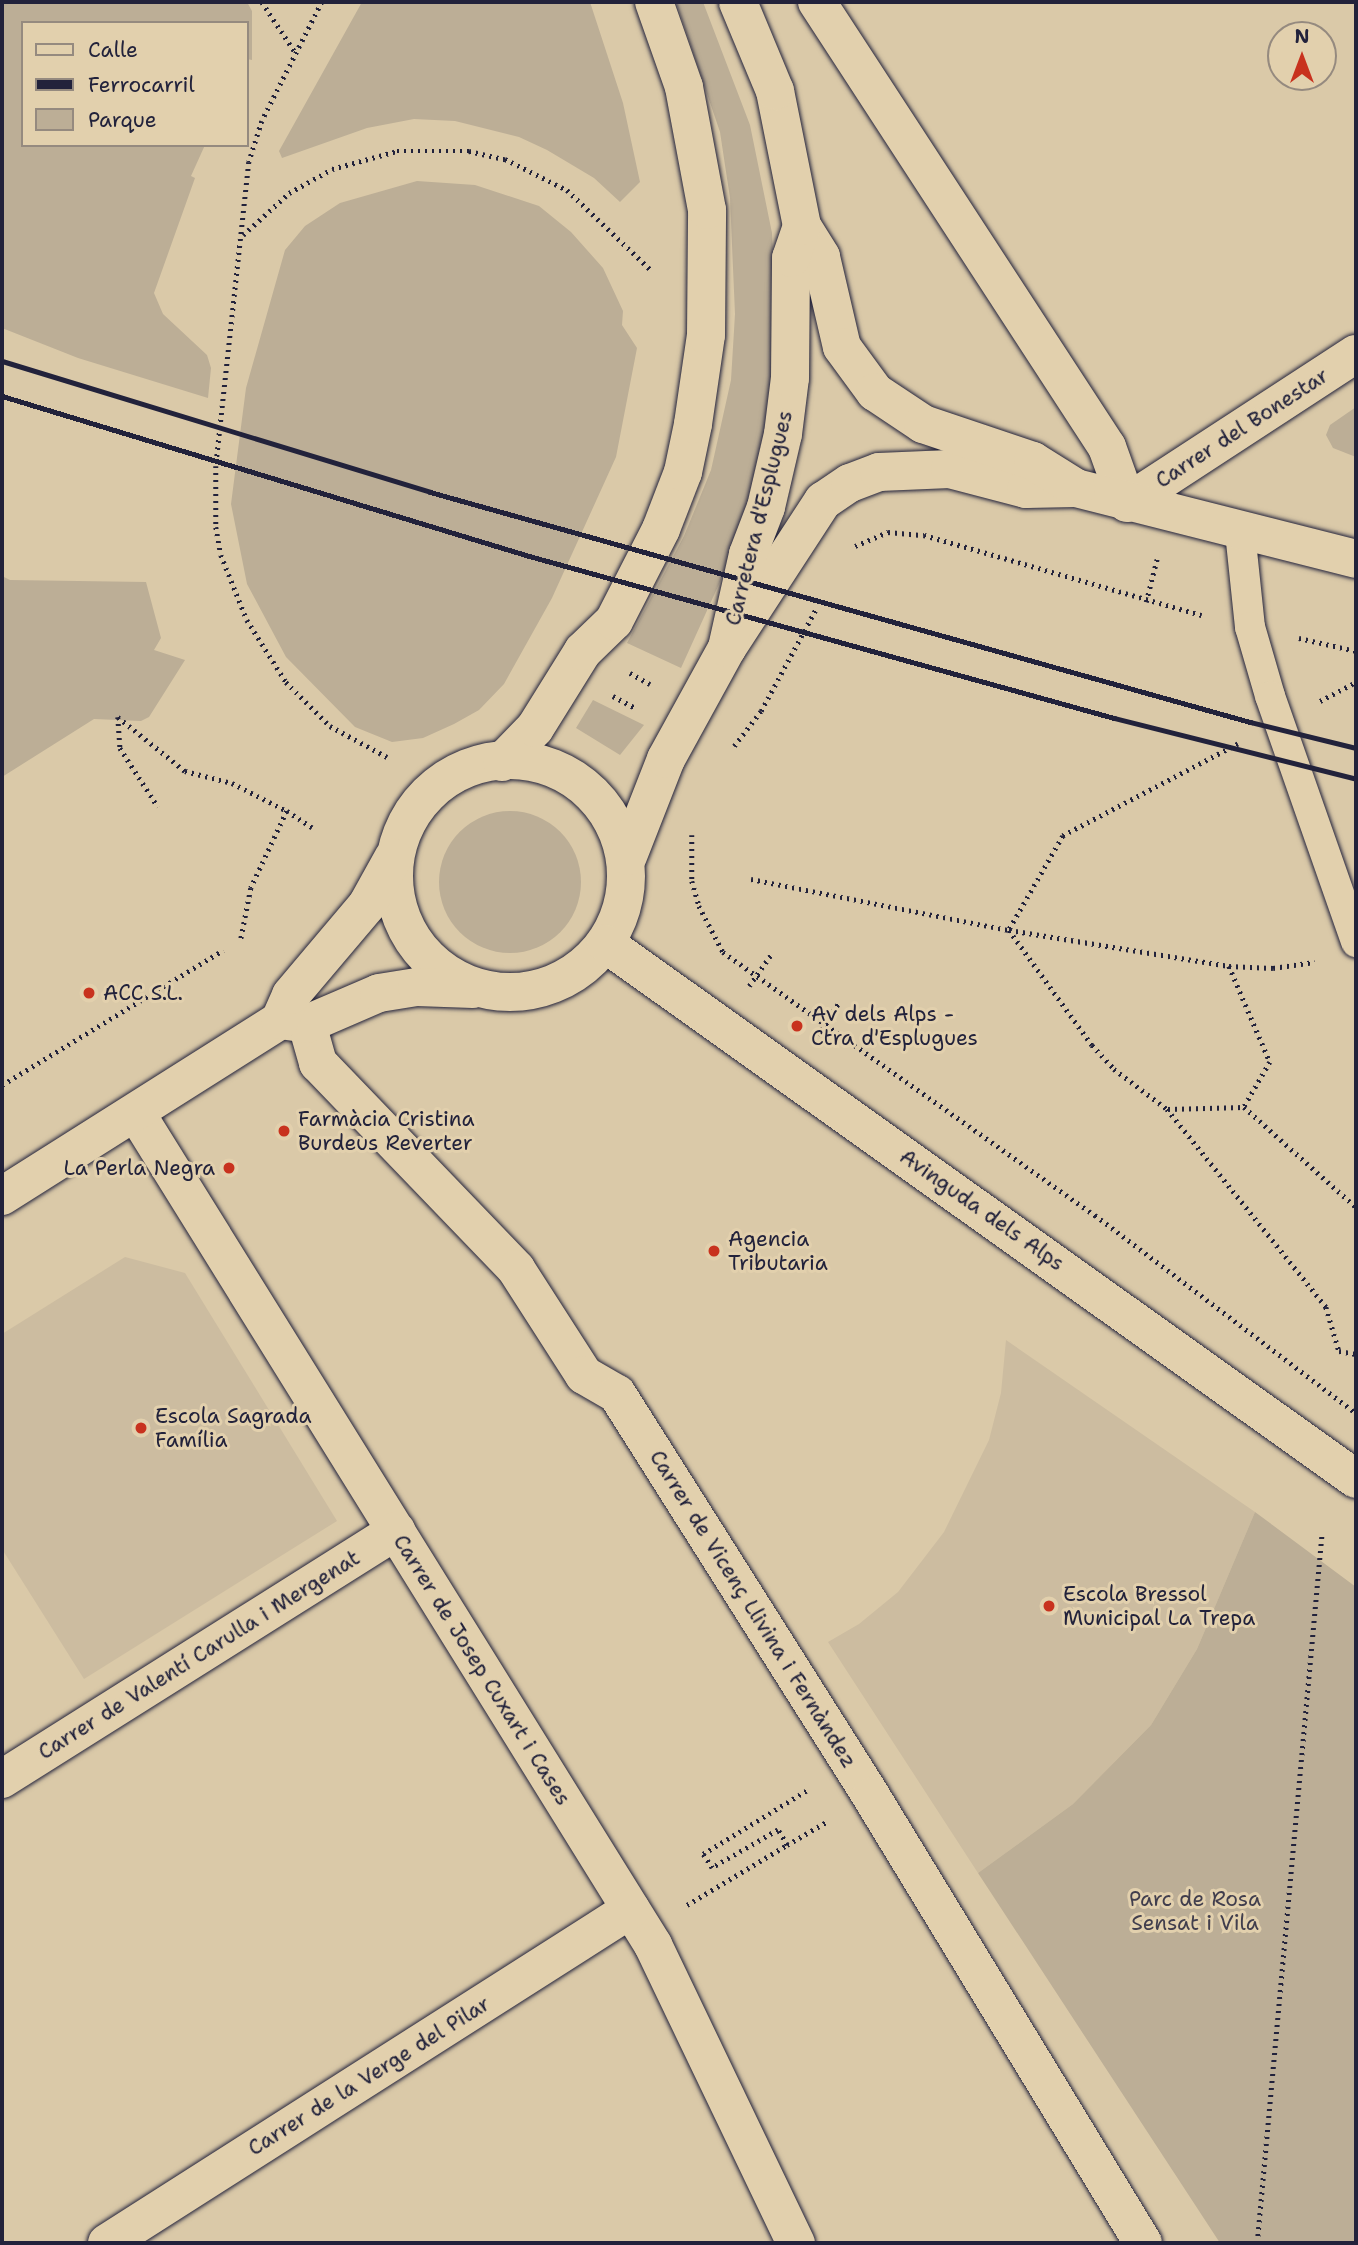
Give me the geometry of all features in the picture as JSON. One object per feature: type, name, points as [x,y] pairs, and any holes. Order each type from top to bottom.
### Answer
[{"type":"street","points":[[502,762],[535,728],[583,651],[614,621],[661,529],[683,472],[693,424],[706,335],[707,210],[684,86],[654,2]]},
{"type":"street","points":[[737,2],[775,91],[803,226],[821,257],[842,347],[875,392],[923,424],[1033,461],[1076,488],[1240,533],[1356,559]]},
{"type":"street","points":[[817,2],[1107,447],[1127,503]]},
{"type":"street","name":"Carretera d'Esplugues","points":[[628,856],[666,759],[727,648],[783,434],[790,378],[791,258],[803,226]]},
{"type":"street","name":"Carrer del Bonestar","points":[[1127,503],[1356,354]]},
{"type":"street","points":[[727,648],[785,564],[802,529],[823,501],[850,483],[879,472],[950,469],[1026,489],[1076,488]]},
{"type":"street","points":[[2,1196],[136,1113],[293,1022],[379,993],[417,987],[510,993],[564,980],[606,944],[627,887],[628,856],[621,830],[590,789],[562,772],[533,763],[502,762],[473,767],[425,797],[407,820],[393,858],[367,905],[291,995],[293,1022]]},
{"type":"street","points":[[393,858],[397,906],[407,932],[425,956],[451,976],[480,989]]},
{"type":"street","name":"Avinguda dels Alps","points":[[606,944],[1356,1479]]},
{"type":"street","name":"Carrer de Vicenç Llivina i Fernàndez","points":[[293,1022],[318,1063],[516,1269],[584,1376],[617,1394],[851,1764],[1143,2243]]},
{"type":"street","name":"Carrer de Josep Cuxart i Cases","points":[[136,1113],[637,1920],[796,2243]]},
{"type":"street","name":"Carrer de Valentí Carulla i Mergenat","points":[[2,1779],[396,1531]]},
{"type":"street","name":"Carrer de la Verge del Pilar","points":[[107,2243],[637,1920]]},
{"type":"lane","points":[[1240,533],[1250,627],[1278,723],[1356,942]]},
{"type":"path","points":[[262,2],[296,53]]},
{"type":"path","points":[[321,2],[262,121],[250,162],[216,466],[221,555],[247,621],[286,682],[330,726],[387,757]]},
{"type":"path","points":[[242,236],[289,193],[332,169],[397,151],[457,150],[505,159],[568,190],[652,271]]},
{"type":"path","points":[[847,553],[872,535],[924,535],[1146,602],[1158,555]]},
{"type":"path","points":[[735,744],[761,711],[818,604]]},
{"type":"path","points":[[623,670],[654,686]]},
{"type":"path","points":[[1009,930],[1063,836],[1356,682]]},
{"type":"path","points":[[610,695],[642,711]]},
{"type":"path","points":[[158,807],[120,748],[118,717],[185,771],[232,783],[312,827]]},
{"type":"path","points":[[241,939],[251,888],[287,811]]},
{"type":"path","points":[[693,828],[692,881],[708,930],[723,952],[1095,1215],[1356,1413]]},
{"type":"path","points":[[751,879],[1009,930],[1229,966],[1273,968],[1324,961]]},
{"type":"path","points":[[1009,930],[1092,1045],[1114,1069],[1167,1110],[1326,1307],[1339,1351],[1356,1354]]},
{"type":"path","points":[[2,1085],[223,950]]},
{"type":"path","points":[[743,995],[771,954]]},
{"type":"path","points":[[1229,966],[1270,1062],[1244,1107]]},
{"type":"path","points":[[811,1043],[840,1001]]},
{"type":"path","points":[[1167,1110],[1244,1107],[1356,1207]]},
{"type":"path","points":[[1257,2243],[1322,1532]]},
{"type":"path","points":[[787,1845],[778,1830],[712,1868],[703,1854],[851,1764]]},
{"type":"path","points":[[637,1920],[818,1827]]},
{"type":"shaded area","name":"Escola Sagrada Família","points":[[125,1257],[185,1273],[337,1521],[84,1679],[2,1549],[2,1334]]},
{"type":"shaded area","name":"Escola Bressol Municipal La Trepa","points":[[1006,1340],[1255,1512],[1197,1649],[1151,1725],[1073,1804],[978,1873],[828,1642],[859,1624],[898,1592],[944,1532],[989,1440],[1001,1393]]},
{"type":"green space","points":[[2,2],[247,2],[252,11],[252,60],[248,59],[248,21],[21,21],[21,147],[204,147],[191,176],[195,178],[154,293],[163,314],[207,355],[211,368],[208,398],[78,358],[2,328]]},
{"type":"green space","points":[[362,2],[590,2],[623,103],[640,182],[620,202],[594,178],[547,150],[519,137],[455,121],[414,119],[367,128],[282,158],[279,151]]},
{"type":"green space","points":[[676,2],[703,2],[750,125],[772,233],[776,321],[763,457],[734,551],[681,668],[627,643],[684,536],[711,470],[731,380],[735,314],[730,198],[720,132]]},
{"type":"green space","points":[[417,181],[475,185],[539,206],[571,232],[603,268],[623,311],[622,325],[637,348],[616,457],[552,598],[504,684],[479,710],[454,724],[423,738],[392,742],[355,727],[286,657],[247,584],[231,504],[246,388],[285,250],[305,226],[340,203]]},
{"type":"green space","points":[[1356,407],[1356,457],[1333,448],[1326,435],[1330,425]]},
{"type":"green space","points":[[2,576],[10,580],[146,582],[161,638],[154,650],[185,660],[149,717],[141,721],[94,719],[2,777]]},
{"type":"green space","points":[[593,700],[644,725],[620,755],[576,728]]},
{"type":"green space","points":[[510,811],[537,816],[560,832],[576,855],[581,882],[576,909],[560,932],[537,948],[510,953],[483,948],[460,932],[444,909],[439,882],[444,855],[460,832],[483,816]]},
{"type":"green space","name":"Parc de Rosa Sensat i Vila","points":[[1255,1512],[1356,1587],[1356,2243],[1220,2243],[978,1873],[1073,1804],[1151,1725],[1197,1649]]},
{"type":"railway","points":[[2,361],[430,492],[1250,722],[1356,748]]},
{"type":"railway","points":[[2,396],[529,556],[1114,718],[1356,779]]},
{"type":"place","name":"ACC S.L.","points":[[89,993]]},
{"type":"place","name":"Av dels Alps - Ctra d'Esplugues","points":[[797,1026]]},
{"type":"place","name":"Farmàcia Cristina Burdeus Reverter","points":[[284,1131]]},
{"type":"place","name":"La Perla Negra","points":[[229,1168]]},
{"type":"place","name":"Agencia Tributaria","points":[[714,1251]]},
{"type":"place","name":"Escola Sagrada Família","points":[[141,1428]]},
{"type":"place","name":"Escola Bressol Municipal La Trepa","points":[[1049,1606]]}]
